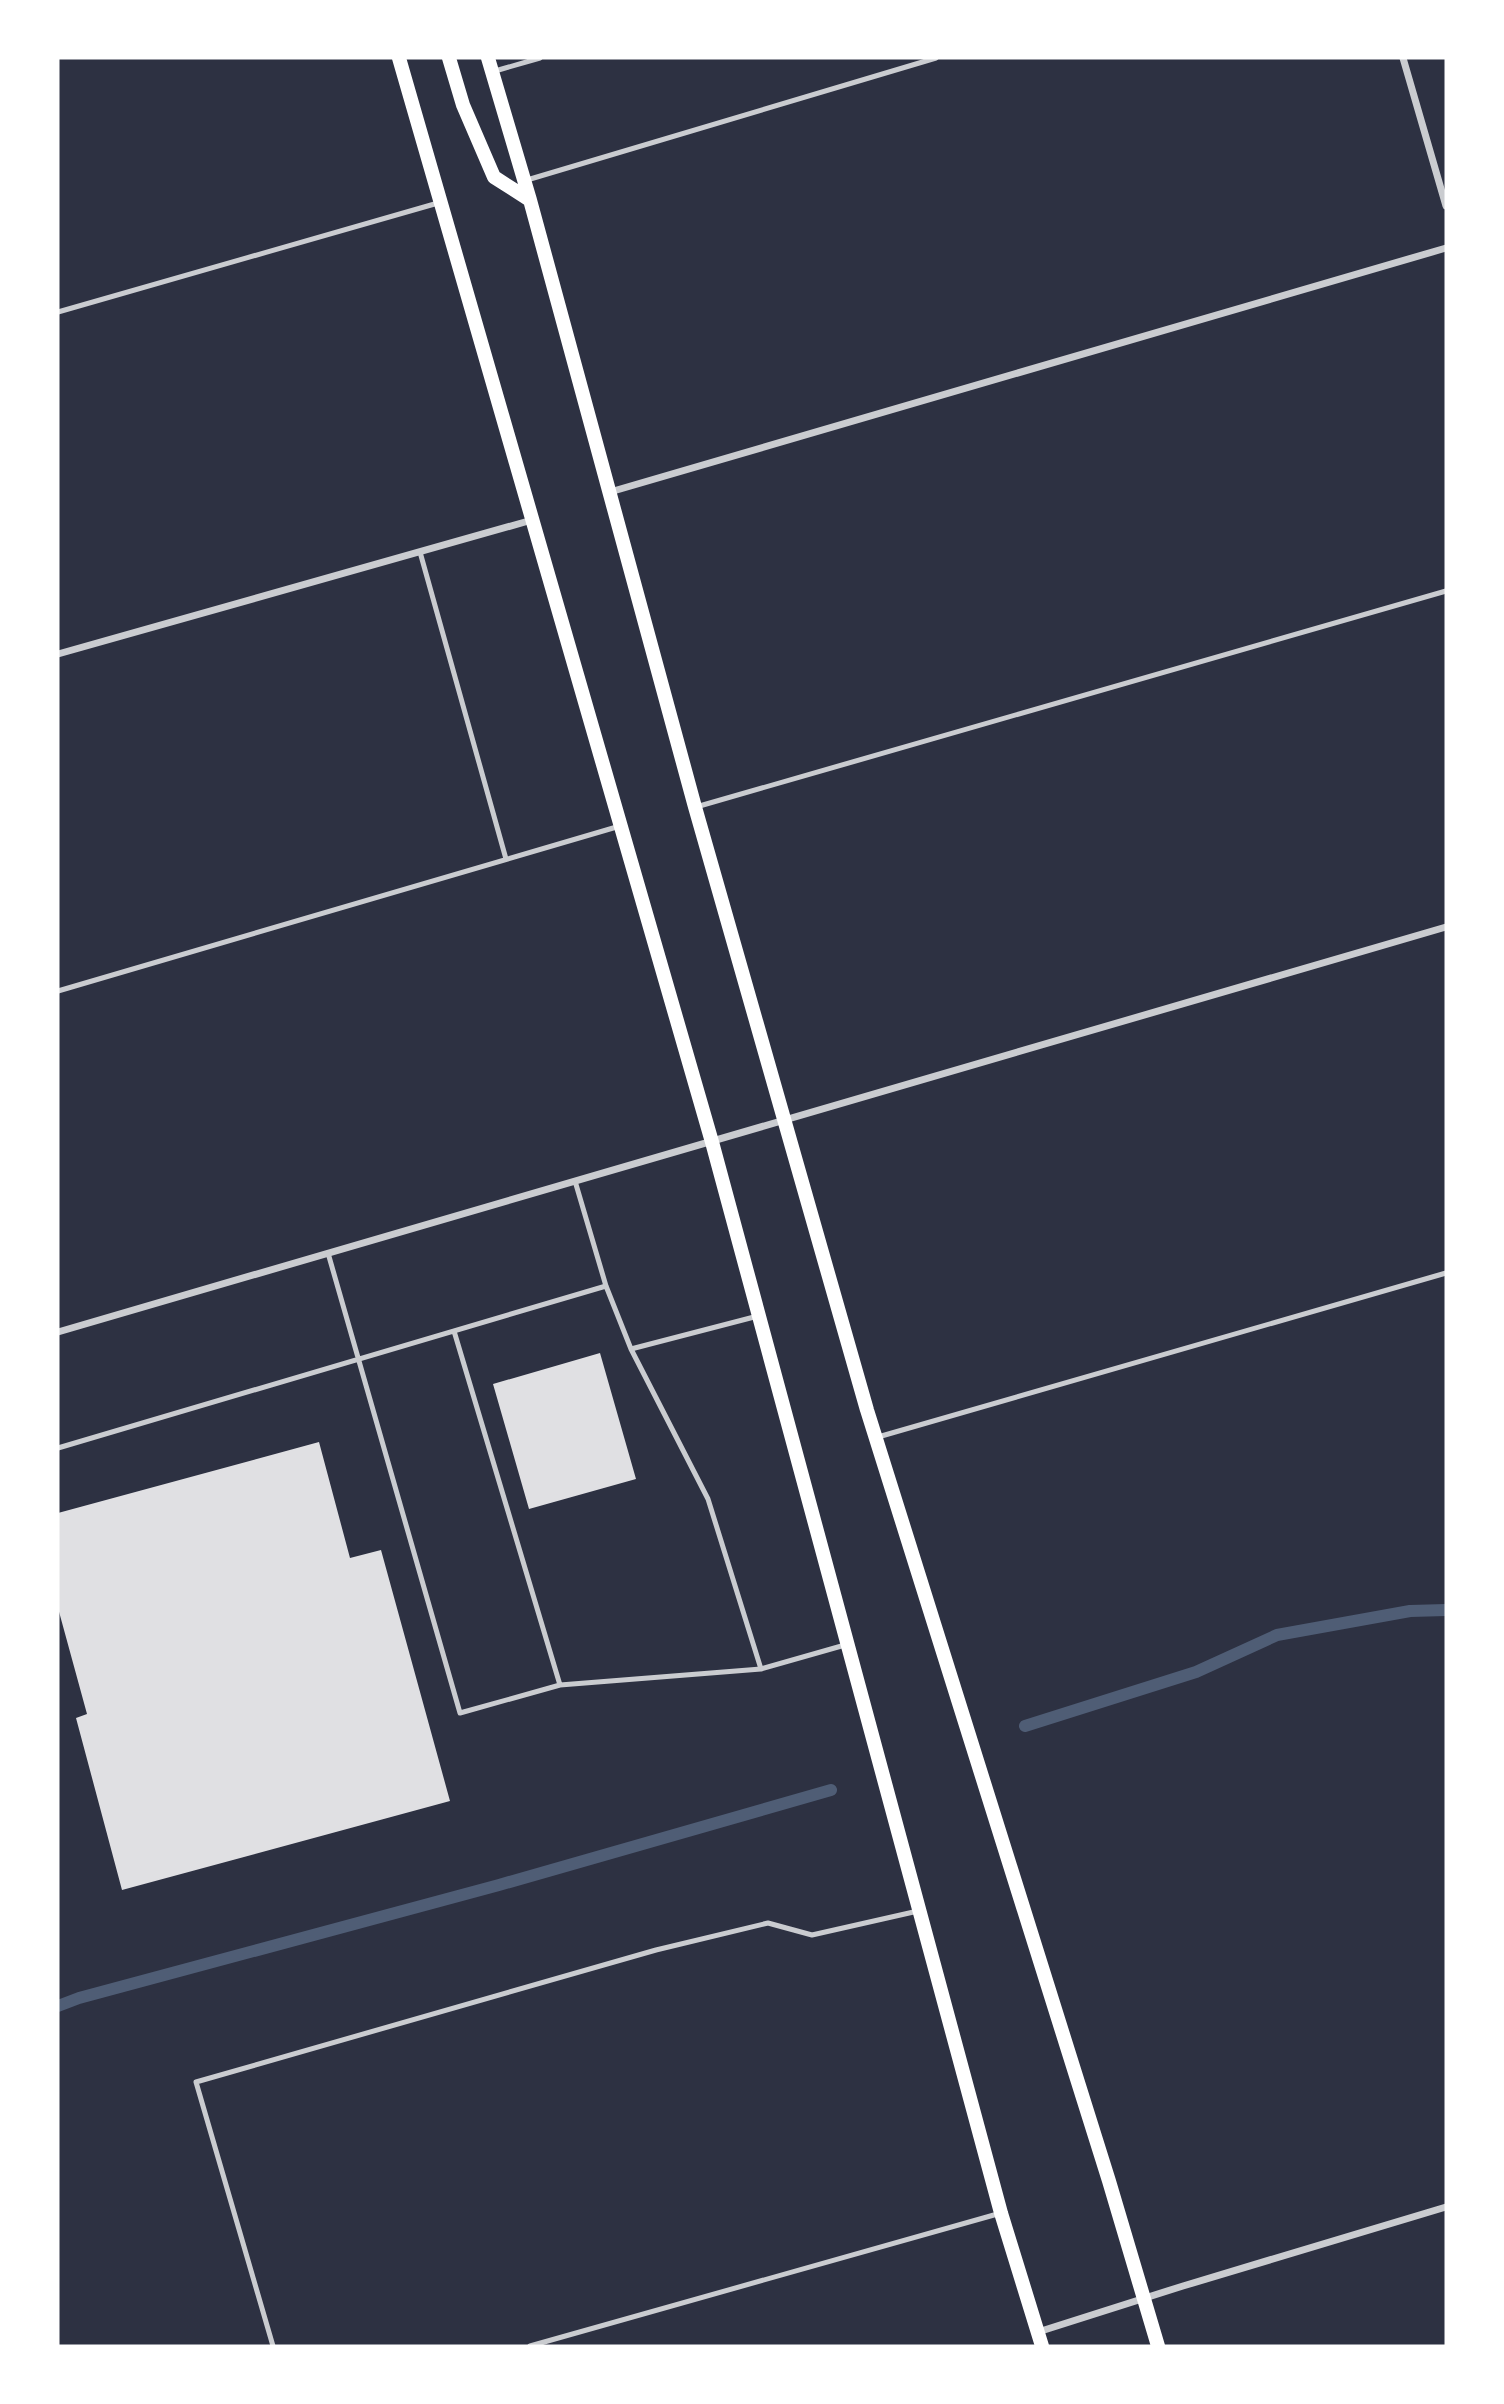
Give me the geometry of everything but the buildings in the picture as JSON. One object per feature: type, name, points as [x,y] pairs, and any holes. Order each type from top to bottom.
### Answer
[{"type":"main road","points":[[399,58],[712,1142],[1001,2213],[1040,2339]]},
{"type":"main road","points":[[449,58],[463,104],[494,177],[530,200]]},
{"type":"main road","points":[[490,65],[530,200],[695,807],[876,1438],[1109,2181],[1158,2346]]},
{"type":"street","points":[[1403,58],[1446,206]]},
{"type":"street","points":[[610,492],[1446,248]]},
{"type":"street","points":[[58,654],[532,520]]},
{"type":"street","points":[[58,1332],[1446,927]]},
{"type":"street","points":[[1040,2339],[1144,2299],[1446,2207]]},
{"type":"lane","points":[[490,65],[540,58]]},
{"type":"lane","points":[[524,181],[936,58]]},
{"type":"lane","points":[[58,312],[440,202]]},
{"type":"lane","points":[[420,552],[506,859]]},
{"type":"lane","points":[[695,807],[1446,591]]},
{"type":"lane","points":[[58,991],[620,825]]},
{"type":"lane","points":[[575,1181],[606,1286],[631,1349],[708,1499],[761,1669]]},
{"type":"lane","points":[[328,1254],[460,1713],[559,1685],[761,1669],[848,1644]]},
{"type":"lane","points":[[876,1438],[1446,1273]]},
{"type":"lane","points":[[58,1448],[606,1286]]},
{"type":"lane","points":[[631,1349],[759,1316]]},
{"type":"lane","points":[[454,1331],[559,1685]]},
{"type":"lane","points":[[273,2346],[197,2082],[656,1950],[768,1923],[812,1935],[919,1910]]},
{"type":"lane","points":[[530,2346],[1001,2213]]},
{"type":"waterway","points":[[1025,1726],[1196,1672],[1277,1635],[1410,1611],[1446,1610]]},
{"type":"waterway","points":[[58,2006],[79,1998],[499,1885],[831,1790]]}]
